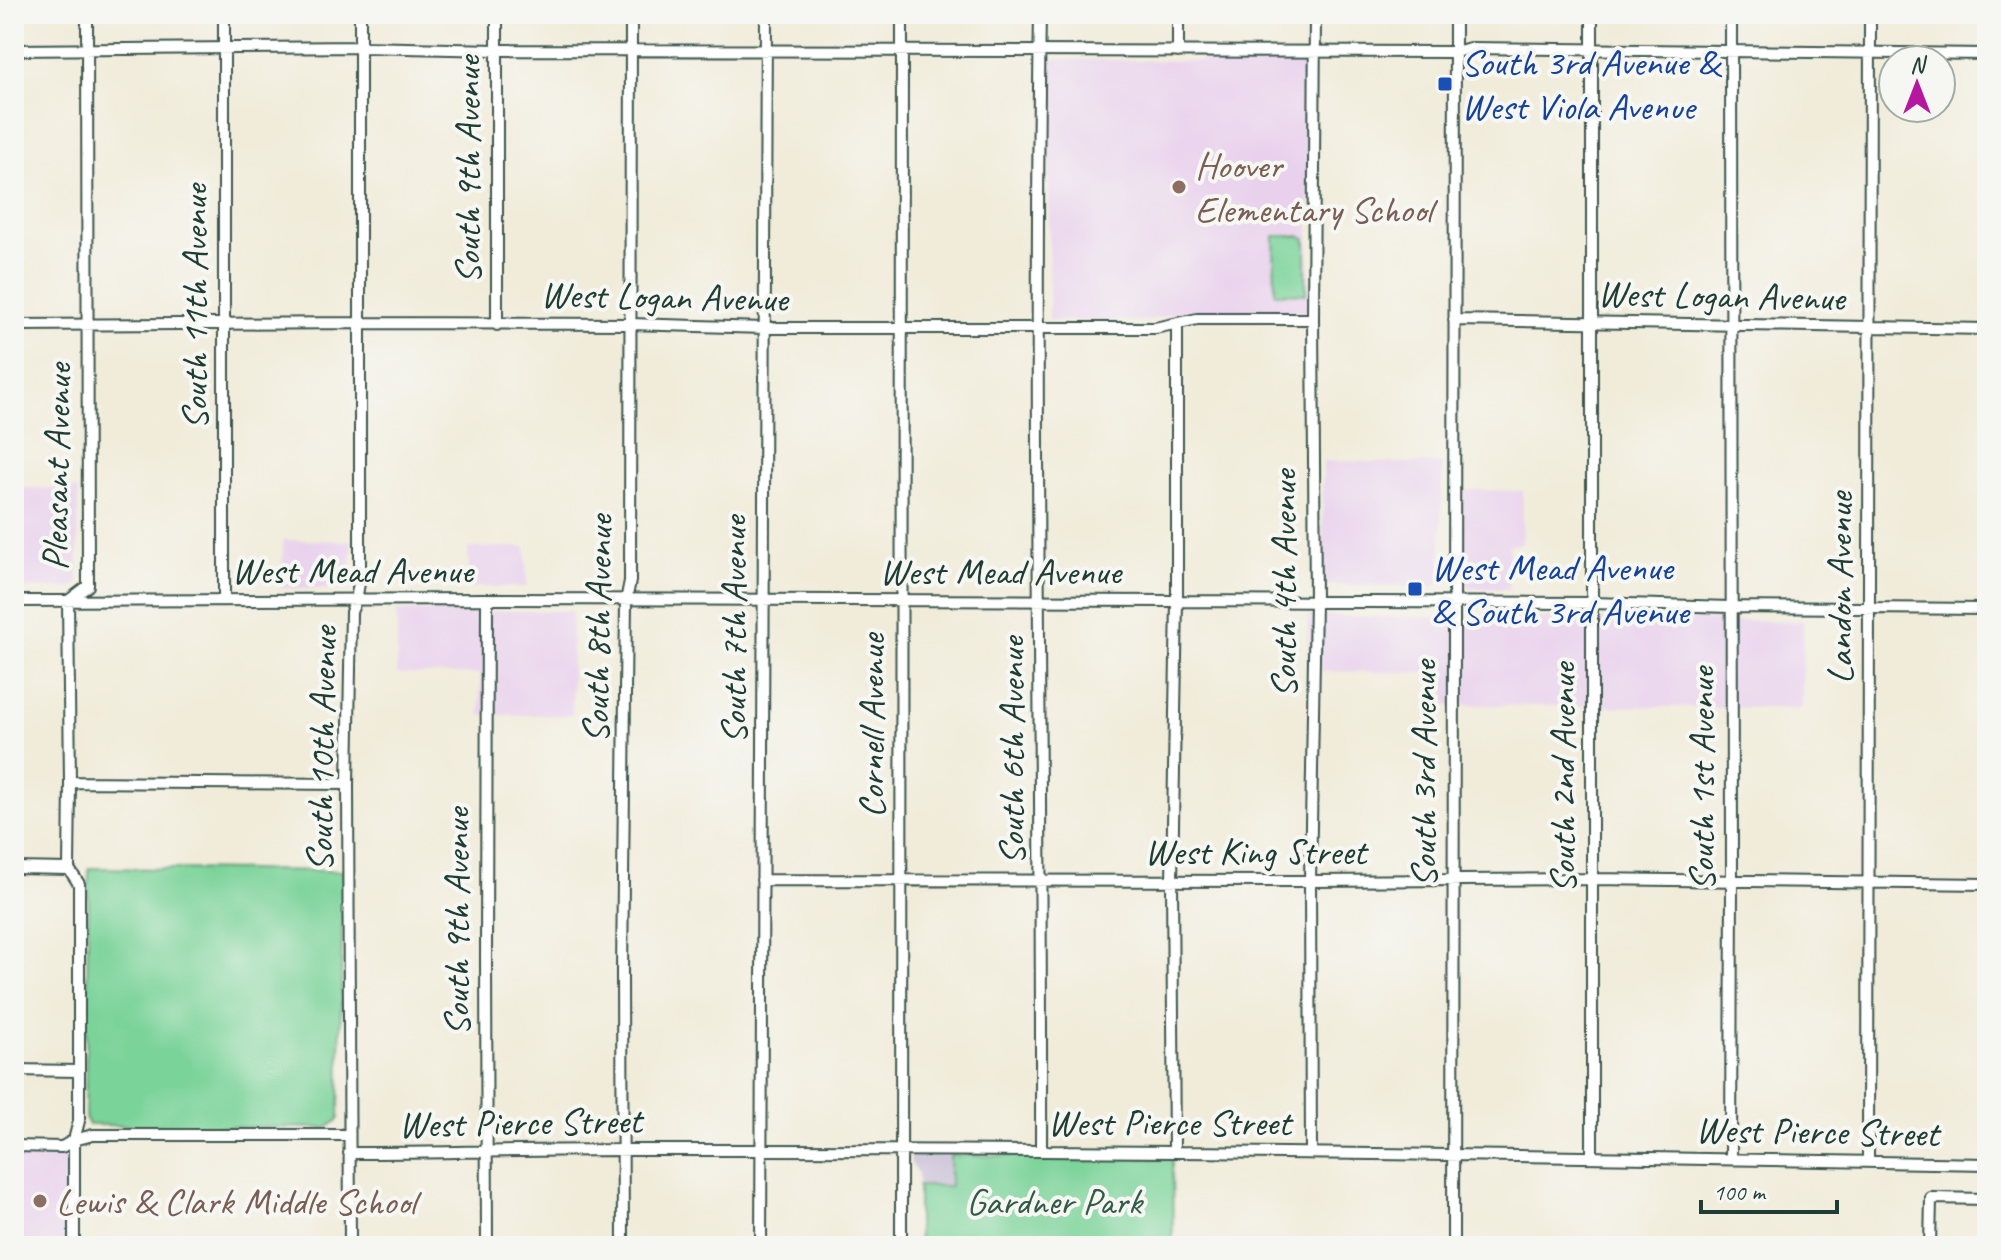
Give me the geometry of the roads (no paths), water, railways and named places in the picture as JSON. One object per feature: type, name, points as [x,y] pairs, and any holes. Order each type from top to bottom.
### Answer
[{"type":"street","name":"Pleasant Avenue","points":[[74,1246],[74,1140],[79,1121],[79,884],[69,869],[68,601],[88,586],[87,14]]},
{"type":"street","name":"South 11th Avenue","points":[[224,14],[224,600]]},
{"type":"street","name":"South 10th Avenue","points":[[350,1246],[348,784],[351,612],[360,578],[360,14]]},
{"type":"street","name":"South 9th Avenue","points":[[497,14],[497,325]]},
{"type":"street","name":"South 8th Avenue","points":[[623,1246],[622,973],[626,601],[630,581],[631,14]]},
{"type":"street","name":"South 7th Avenue","points":[[761,1246],[766,14]]},
{"type":"street","name":"Cornell Avenue","points":[[901,1246],[902,14]]},
{"type":"street","name":"South 6th Avenue","points":[[1040,14],[1041,1151]]},
{"type":"street","points":[[1178,14],[1178,52]]},
{"type":"street","name":"South 4th Avenue","points":[[1311,1153],[1315,14]]},
{"type":"street","name":"South 3rd Avenue","points":[[1453,1246],[1455,14]]},
{"type":"street","name":"South 2nd Avenue","points":[[1592,14],[1592,1157]]},
{"type":"street","name":"South 1st Avenue","points":[[1731,14],[1731,1159]]},
{"type":"street","name":"Landon Avenue","points":[[1868,1161],[1870,14]]},
{"type":"street","points":[[14,50],[360,47],[1315,53],[1455,52],[1470,48],[1987,54]]},
{"type":"street","name":"West Logan Avenue","points":[[14,325],[630,324],[1038,329],[1155,328],[1197,319],[1313,319]]},
{"type":"street","name":"West Logan Avenue","points":[[1454,320],[1987,329]]},
{"type":"street","points":[[1174,1152],[1172,881],[1177,601],[1177,324]]},
{"type":"street","name":"South 9th Avenue","points":[[487,599],[487,1246]]},
{"type":"street","name":"West Mead Avenue","points":[[14,601],[1040,600],[1987,609]]},
{"type":"street","points":[[70,782],[348,784]]},
{"type":"street","points":[[14,868],[69,869]]},
{"type":"street","name":"West King Street","points":[[762,880],[1592,879],[1987,884]]},
{"type":"street","points":[[14,1070],[78,1071]]},
{"type":"street","name":"West Pierce Street","points":[[14,1146],[62,1147],[93,1135],[349,1135]]},
{"type":"street","name":"West Pierce Street","points":[[349,1153],[1041,1151],[1453,1154],[1987,1164]]},
{"type":"street","points":[[1930,1246],[1931,1198],[1987,1199]]},
{"type":"place","name":"South 3rd Avenue & West Viola Avenue","points":[[1445,84]]},
{"type":"place","name":"Hoover Elementary School","points":[[1179,187]]},
{"type":"place","name":"West Mead Avenue & South 3rd Avenue","points":[[1415,589]]},
{"type":"place","name":"Lewis & Clark Middle School","points":[[40,1201]]},
{"type":"park label","name":"Gardner Park","points":[[1054,1201]]}]
